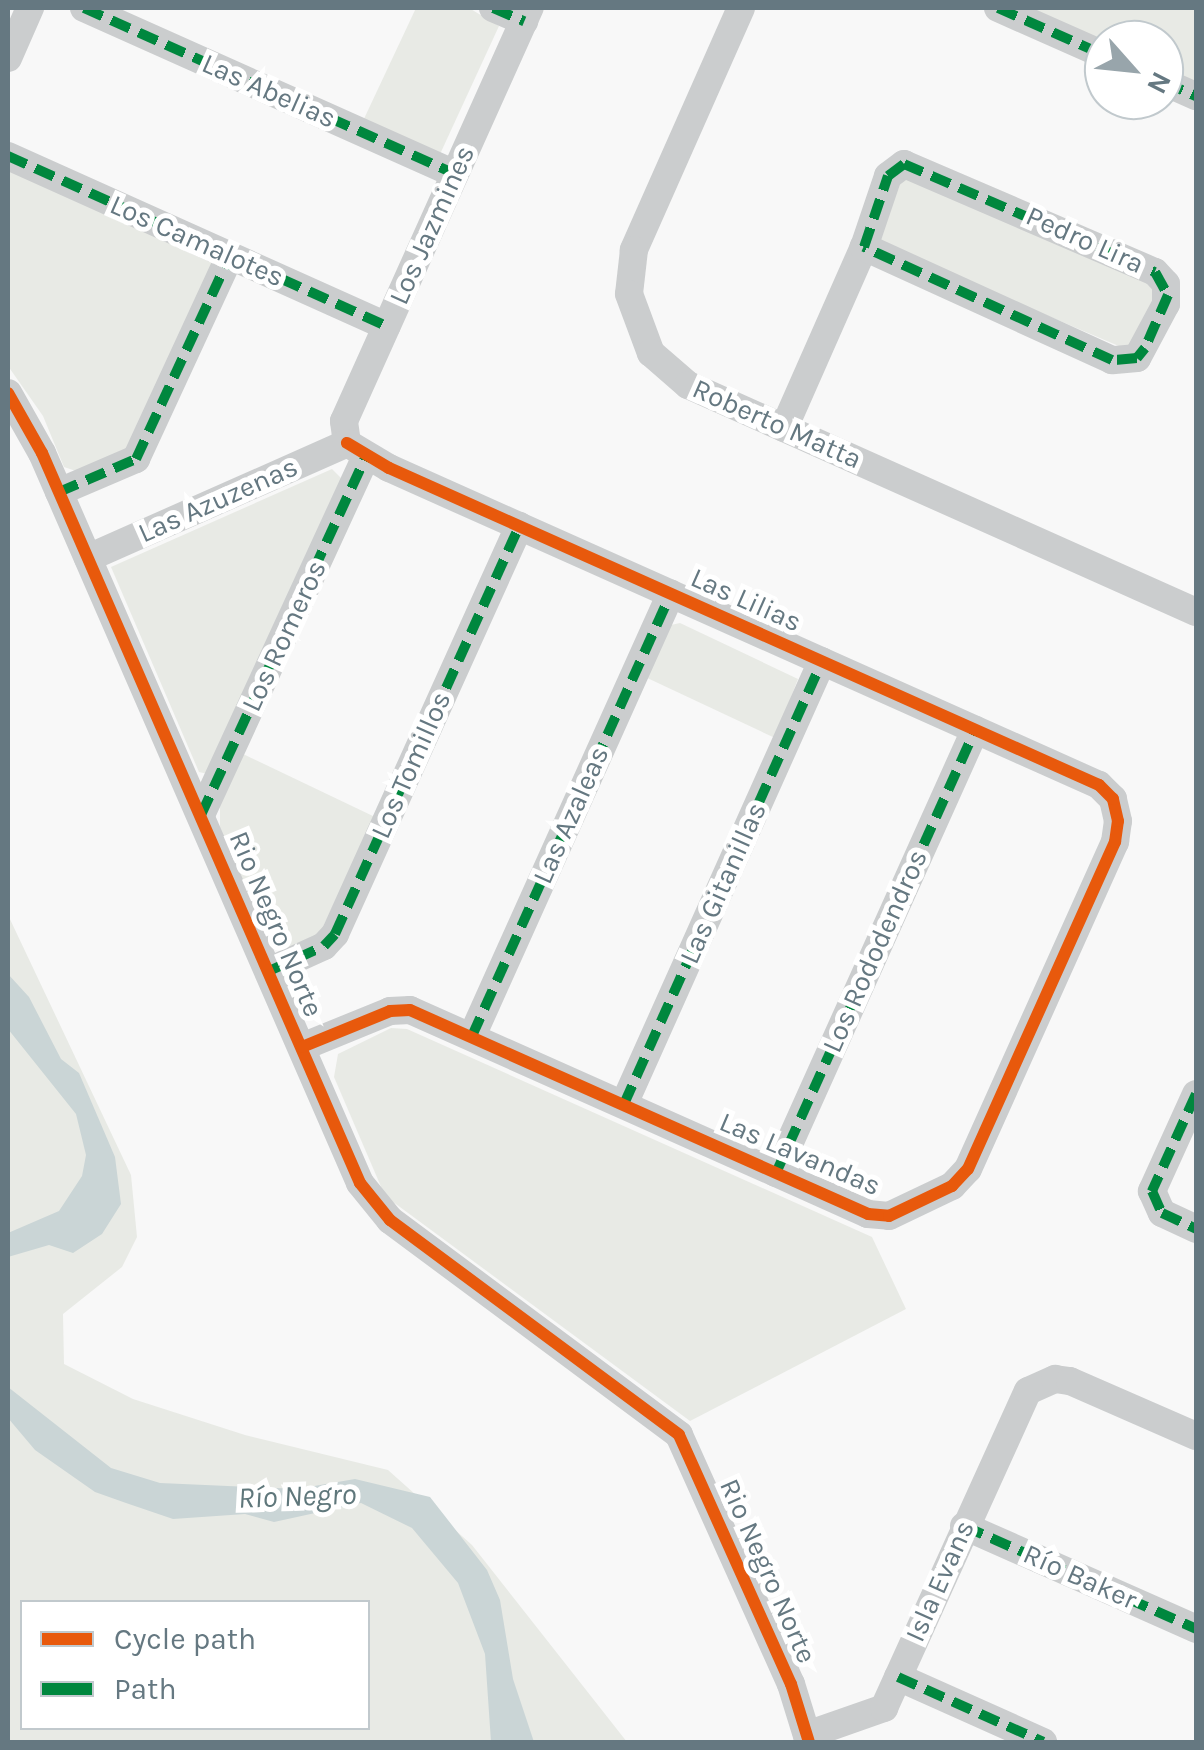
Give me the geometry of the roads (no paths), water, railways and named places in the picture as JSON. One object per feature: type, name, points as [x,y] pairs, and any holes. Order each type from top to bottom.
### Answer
[{"type":"street","points":[[8,58],[30,8]]},
{"type":"street","name":"Las Abelias","points":[[84,8],[455,174]]},
{"type":"street","points":[[493,8],[526,14]]},
{"type":"street","name":"Roberto Matta","points":[[742,8],[640,232],[629,294],[642,335],[664,368],[784,428],[1196,612]]},
{"type":"street","points":[[998,8],[1084,46]]},
{"type":"street","name":"Los Jazmines","points":[[357,450],[344,421],[526,14]]},
{"type":"street","name":"Los Camalotes","points":[[8,156],[387,326]]},
{"type":"street","name":"Pedro Lira","points":[[784,428],[864,247],[866,227],[888,176],[912,164],[1155,272],[1166,284],[1166,304],[1136,358],[1112,360],[864,247]]},
{"type":"street","points":[[59,492],[136,458],[230,256]]},
{"type":"street","name":"Rio Negro Norte","points":[[8,393],[59,492],[374,1205],[679,1434],[791,1684],[808,1738]]},
{"type":"street","name":"Las Lilias","points":[[357,450],[518,526],[1099,785],[1117,810]]},
{"type":"street","name":"Las Azuzenas","points":[[88,558],[357,450]]},
{"type":"street","name":"Los Romeros","points":[[201,816],[357,450]]},
{"type":"street","name":"Los Tomillos","points":[[269,971],[324,946],[335,934],[518,526]]},
{"type":"street","name":"Las Azaleas","points":[[472,1036],[670,594]]},
{"type":"street","name":"Las Gitanillas","points":[[624,1104],[822,662]]},
{"type":"street","name":"Los Rododendros","points":[[776,1172],[975,730]]},
{"type":"street","name":"Las Lavandas","points":[[302,1047],[404,1009],[881,1216],[937,1195],[966,1174],[1116,842],[1117,810]]},
{"type":"street","points":[[1196,1094],[1152,1191],[1162,1213],[1196,1228]]},
{"type":"street","name":"Isla Evans","points":[[808,1738],[878,1713],[898,1677],[1010,1422],[1037,1385],[1070,1381],[1196,1436]]},
{"type":"street","name":"Río Baker","points":[[964,1526],[1196,1629]]},
{"type":"street","points":[[898,1677],[1042,1742]]},
{"type":"water","points":[[8,974],[29,997],[61,1059],[79,1073],[115,1157],[121,1204],[102,1234],[73,1253],[49,1245],[8,1257],[8,1233],[59,1211],[82,1176],[86,1155],[76,1114],[8,1029]]},
{"type":"water","name":"Río Negro","points":[[8,1387],[111,1468],[160,1483],[297,1489],[355,1479],[430,1497],[487,1570],[500,1600],[513,1679],[534,1742],[491,1742],[485,1654],[458,1583],[412,1528],[361,1503],[274,1522],[245,1514],[173,1519],[126,1503],[95,1492],[35,1450],[8,1418]]}]
